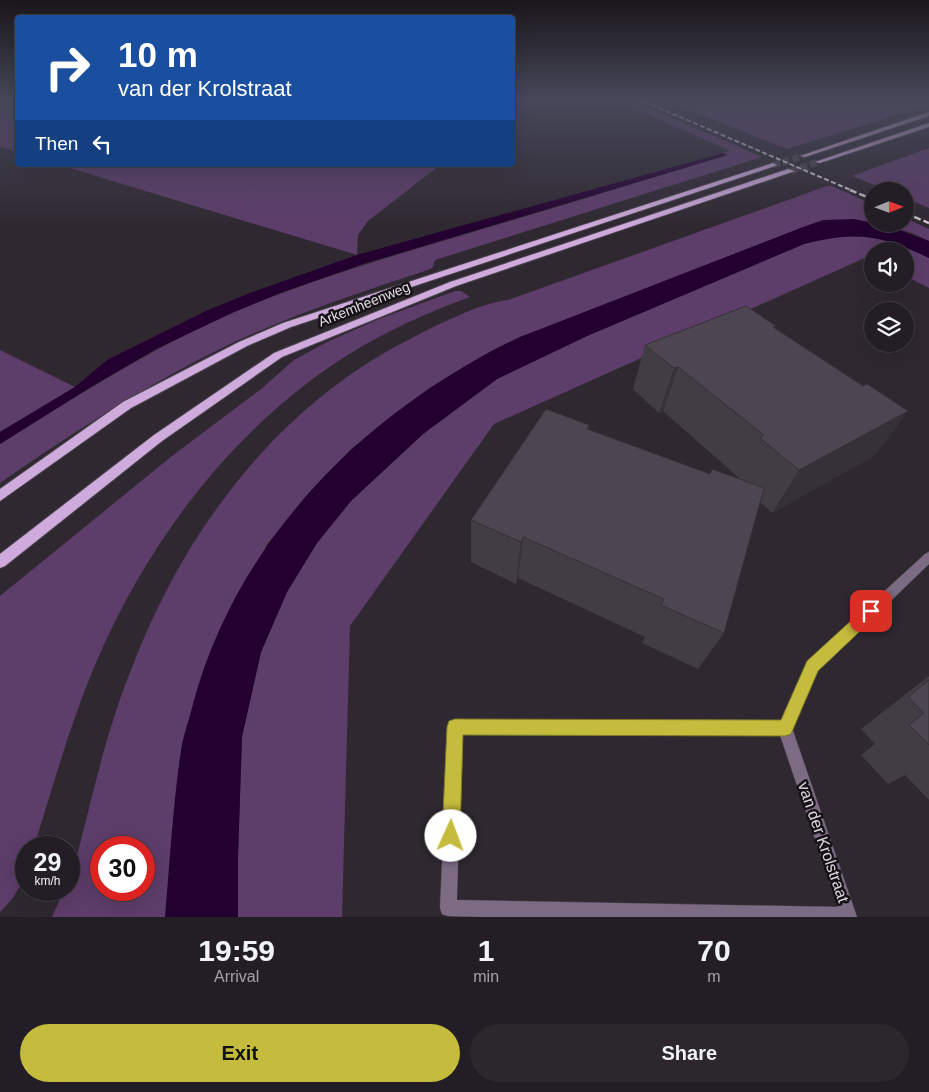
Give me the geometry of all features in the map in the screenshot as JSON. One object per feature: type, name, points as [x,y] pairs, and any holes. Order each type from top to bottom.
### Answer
[{"type":"main road","points":[[803,156],[846,142]]},
{"type":"main road","points":[[818,162],[879,142]]},
{"type":"main road","name":"Arkemheenweg","points":[[0,496],[127,405],[243,344],[286,325],[773,165]]},
{"type":"main road","name":"Arkemheenweg","points":[[0,562],[158,438],[278,355],[453,284],[791,171]]},
{"type":"street","points":[[785,728],[813,666],[929,557]]},
{"type":"street","name":"van der Krolstraat","points":[[455,727],[785,728],[848,916],[448,908],[455,727]]},
{"type":"shaded area","points":[[0,142],[15,142],[15,151],[0,147]]},
{"type":"shaded area","points":[[710,142],[727,142],[762,157],[435,260],[433,267],[428,270],[328,304],[254,333],[200,359],[141,392],[56,445],[0,483],[0,444],[144,357],[203,326],[298,287],[427,245],[727,155],[723,153],[730,151]]},
{"type":"shaded area","points":[[769,142],[810,142],[787,149]]},
{"type":"shaded area","points":[[929,148],[929,208],[914,202],[914,182],[867,182],[852,176]]},
{"type":"shaded area","points":[[723,153],[728,155],[363,264],[280,293],[232,313],[156,349],[94,385],[0,444],[0,432],[75,387],[107,360],[206,311],[250,293],[357,255]]},
{"type":"shaded area","points":[[67,167],[437,167],[368,221],[358,235],[357,255]]},
{"type":"shaded area","points":[[827,186],[832,186],[864,200],[864,221],[853,219],[520,337],[491,351],[428,389],[352,448],[316,485],[267,544],[183,743],[165,917],[52,917],[59,901],[80,901],[80,844],[116,712],[154,615],[180,566],[209,519],[242,476],[278,435],[319,399],[363,366],[410,339],[445,321]]},
{"type":"shaded area","points":[[853,219],[864,221],[864,232],[904,232],[929,241],[929,258],[914,251],[914,242],[889,242],[853,236],[804,244],[587,336],[497,379],[423,434],[351,501],[317,543],[287,592],[261,652],[242,737],[238,917],[165,917],[174,809],[182,744],[193,704],[214,643],[242,586],[276,534],[316,485],[361,441],[411,402],[464,367],[520,337],[823,220]]},
{"type":"shaded area","points":[[914,222],[929,229],[929,241],[908,232],[914,232]]},
{"type":"shaded area","points":[[834,236],[874,237],[891,242],[864,242],[864,258],[494,424],[350,626],[342,917],[238,917],[242,737],[261,652],[287,592],[317,543],[351,501],[423,434],[497,379],[587,336],[804,244]]},
{"type":"shaded area","points":[[914,250],[929,258],[929,288],[914,280]]},
{"type":"shaded area","points":[[455,291],[461,291],[470,297],[409,322],[379,337],[351,353],[309,382],[233,450],[199,489],[169,530],[141,574],[116,619],[86,687],[37,836],[15,836],[15,894],[0,912],[0,596],[172,456],[261,389],[294,360],[327,342],[379,319]]},
{"type":"shaded area","points":[[0,350],[75,387],[0,432]]},
{"type":"building","points":[[746,306],[776,326],[773,327],[863,386],[867,384],[908,411],[799,470],[760,438],[764,435],[678,367],[674,368],[645,345]]},
{"type":"building","points":[[546,409],[589,425],[587,429],[710,474],[712,469],[764,488],[724,633],[661,605],[664,599],[523,537],[521,542],[471,520]]},
{"type":"building","points":[[929,680],[929,745],[909,725],[924,713],[908,697]]},
{"type":"tunnel","points":[[773,165],[803,156]]},
{"type":"tunnel","points":[[791,171],[818,162]]},
{"type":"railway","points":[[738,142],[853,191]]},
{"type":"railway","points":[[850,190],[864,196]]},
{"type":"railway","points":[[914,217],[929,223]]},
{"type":"route","points":[[451,836],[455,727],[785,728],[813,666],[871,611]]}]
